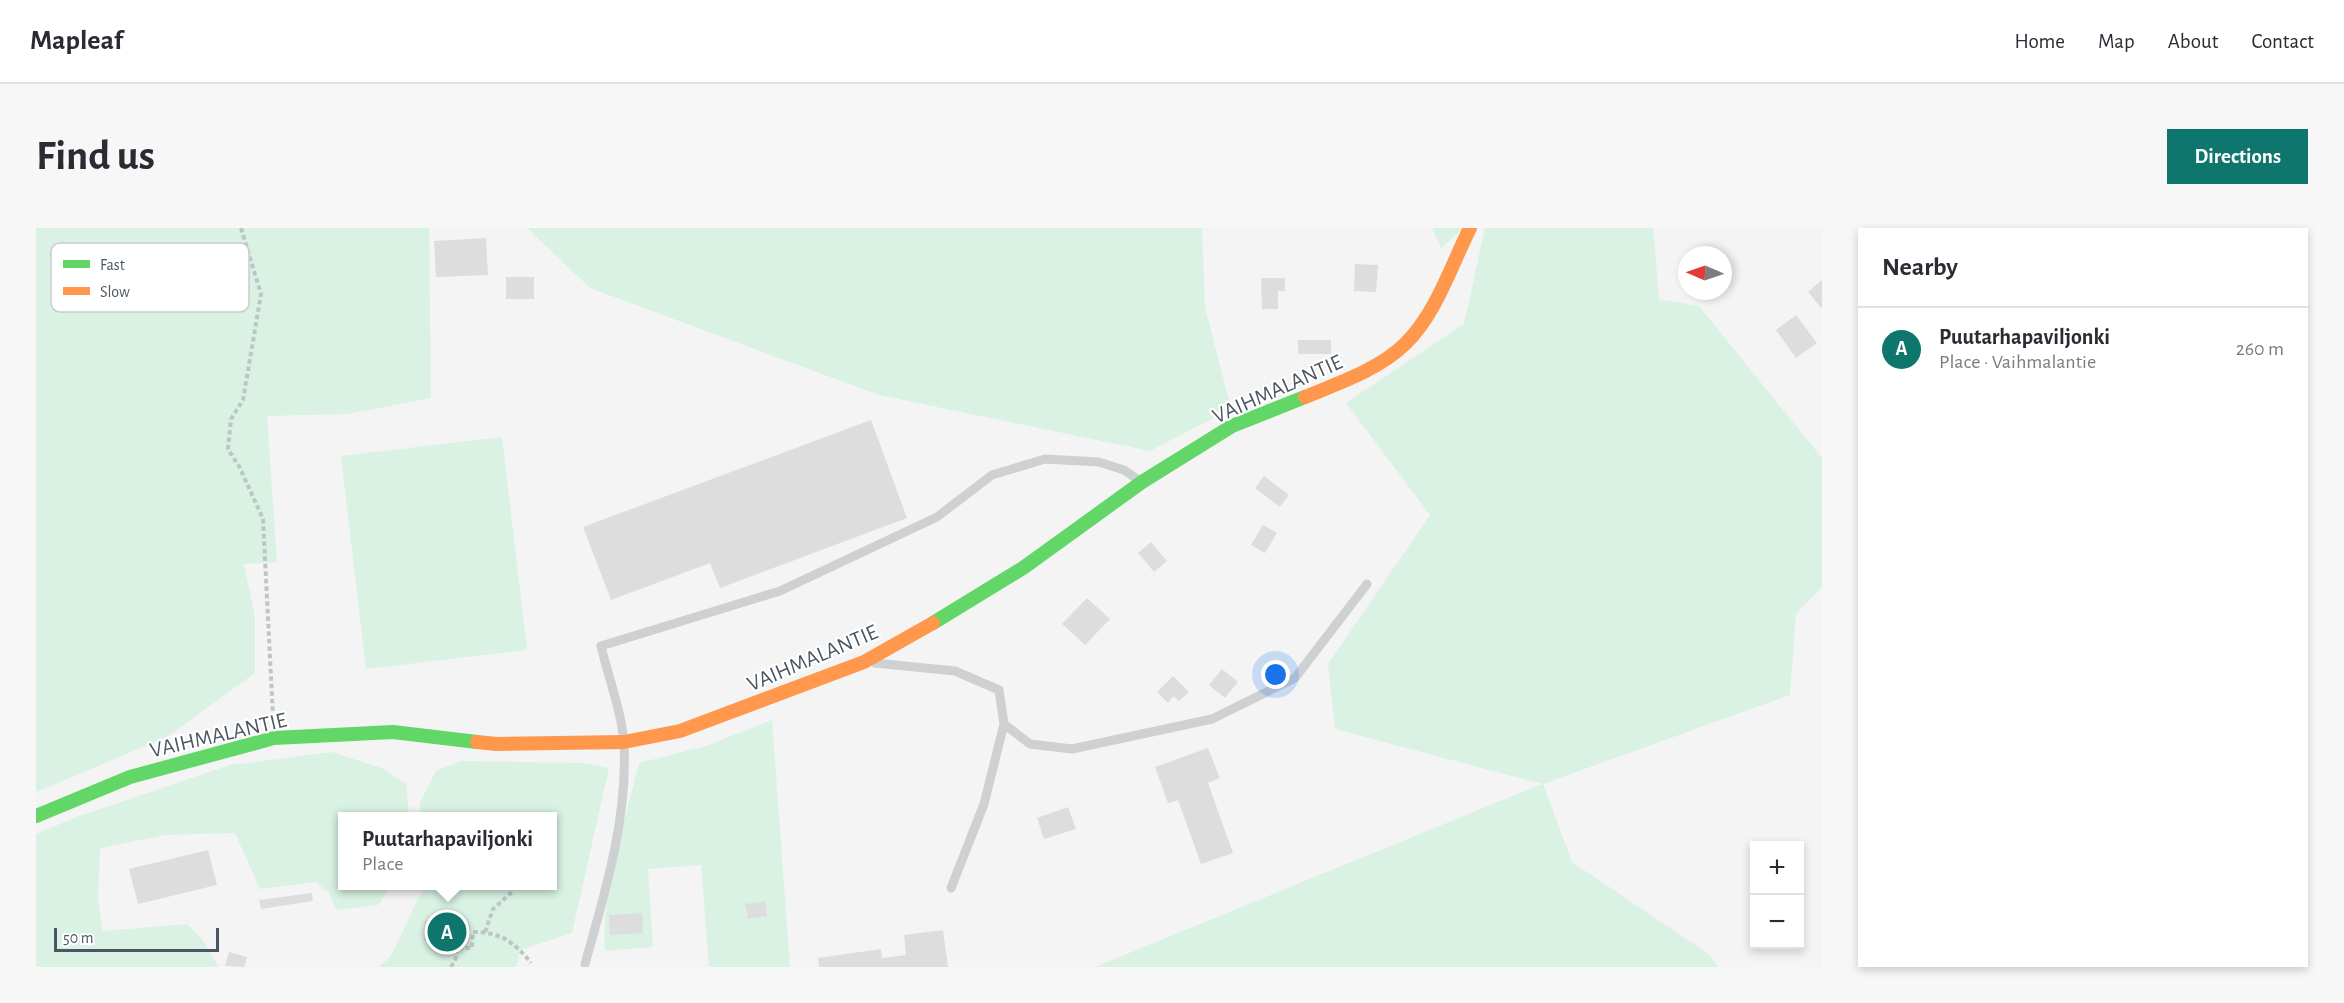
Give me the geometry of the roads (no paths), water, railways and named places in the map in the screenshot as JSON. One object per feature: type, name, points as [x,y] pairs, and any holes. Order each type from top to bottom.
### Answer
[{"type":"street","name":"VAIHMALANTIE","points":[[36,816],[130,777],[274,738],[393,732],[497,744],[624,742],[680,731],[864,662],[912,636],[1023,568],[1142,482],[1232,426],[1360,375],[1405,344],[1428,314],[1470,228]]},
{"type":"lane","points":[[585,964],[606,883],[622,800],[624,742],[601,646],[780,591],[926,522],[992,475],[1046,459],[1099,462],[1124,470],[1142,482]]},
{"type":"lane","points":[[1004,724],[1030,744],[1072,749],[1212,719],[1295,678],[1366,584]]},
{"type":"lane","points":[[864,662],[955,671],[999,690],[1004,724],[984,804],[951,888]]},
{"type":"place","name":"Puutarhapaviljonki","points":[[447,932]]}]
